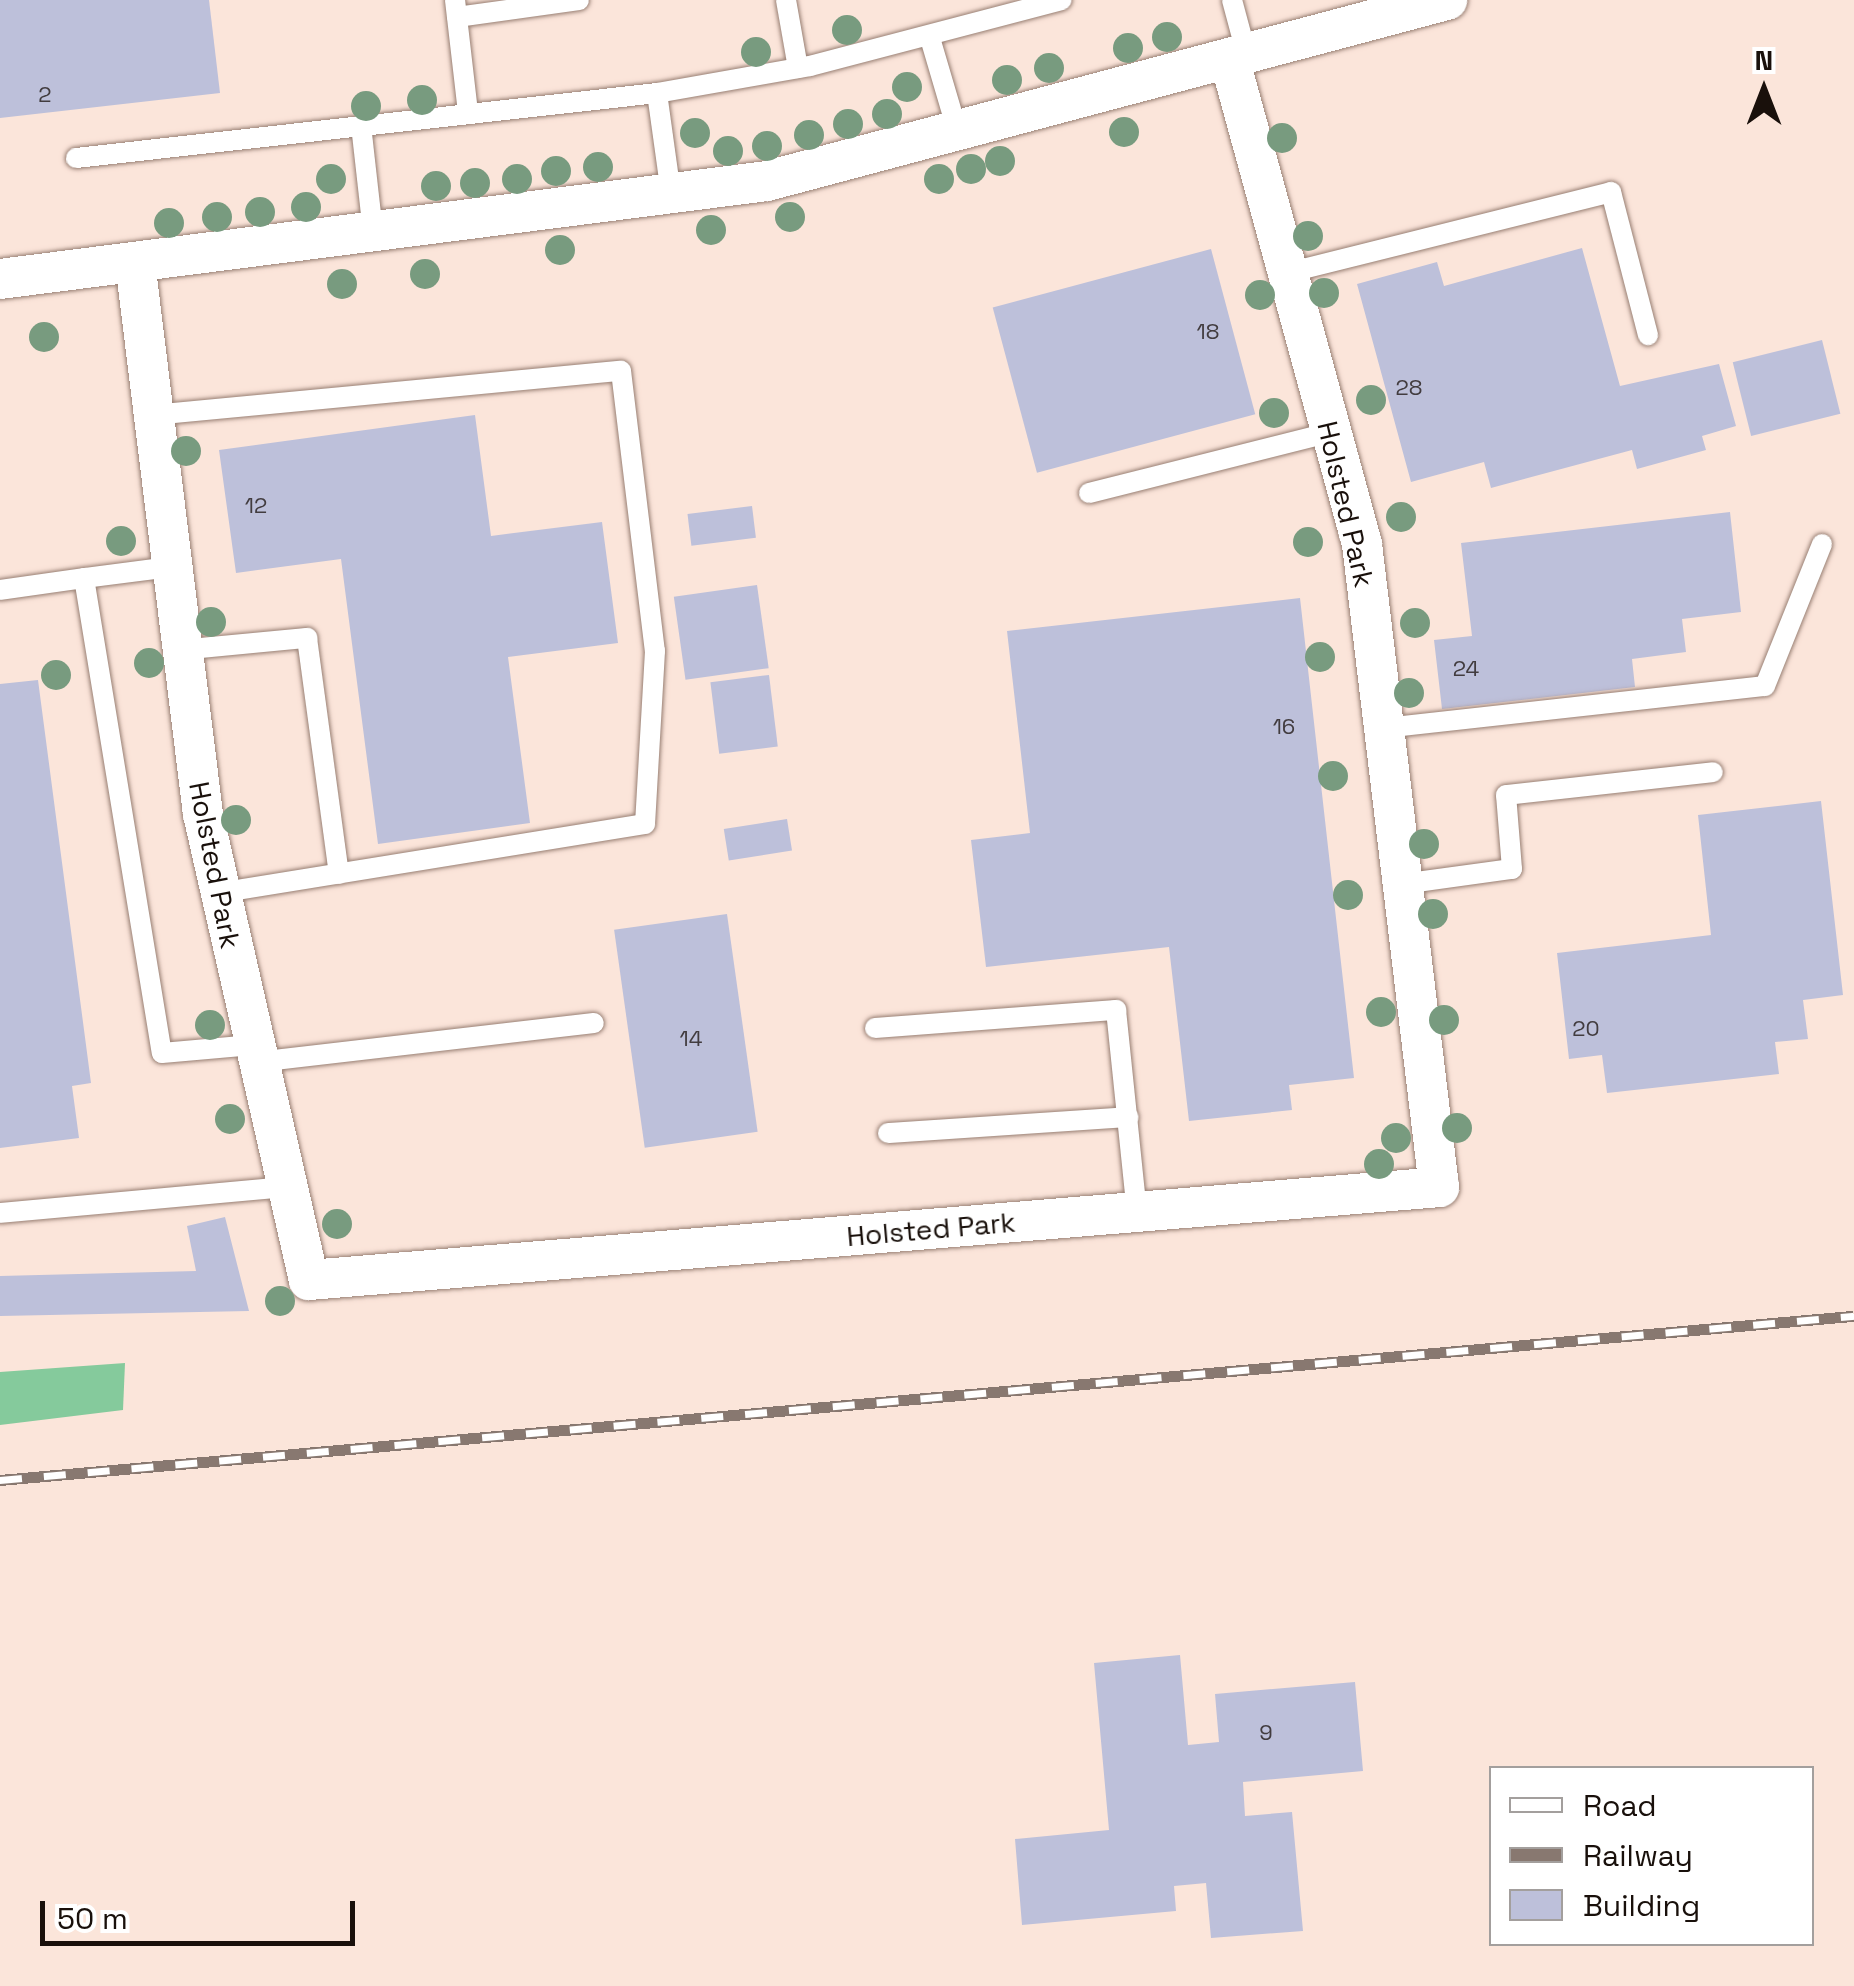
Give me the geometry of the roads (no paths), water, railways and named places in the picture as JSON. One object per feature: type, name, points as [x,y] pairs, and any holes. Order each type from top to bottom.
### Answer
[{"type":"street","points":[[0,279],[767,182],[1447,0]]},
{"type":"street","name":"Holsted Park","points":[[135,262],[179,650],[217,893],[310,1280],[1439,1188],[1362,544],[1287,273],[1238,59]]},
{"type":"lane","points":[[468,112],[456,8],[579,0]]},
{"type":"lane","points":[[786,0],[798,68]]},
{"type":"lane","points":[[76,158],[657,93],[798,68],[930,38],[1062,0]]},
{"type":"lane","points":[[1232,0],[1238,59]]},
{"type":"lane","points":[[930,38],[958,132]]},
{"type":"lane","points":[[657,93],[671,194]]},
{"type":"lane","points":[[360,125],[373,232]]},
{"type":"lane","points":[[1287,273],[1610,192],[1648,335]]},
{"type":"lane","points":[[152,416],[621,371],[656,651],[645,824],[217,893]]},
{"type":"lane","points":[[1089,493],[1331,432]]},
{"type":"lane","points":[[1384,728],[1764,686],[1822,544]]},
{"type":"lane","points":[[0,590],[170,567]]},
{"type":"lane","points":[[84,578],[162,1053],[255,1053],[594,1023]]},
{"type":"lane","points":[[179,650],[307,638],[340,874]]},
{"type":"lane","points":[[1402,884],[1512,869],[1506,795],[1713,772]]},
{"type":"lane","points":[[874,1028],[1116,1010],[1137,1212]]},
{"type":"lane","points":[[888,1133],[1128,1117]]},
{"type":"lane","points":[[0,1214],[287,1188]]},
{"type":"railway","points":[[0,1480],[1854,1316]]}]
